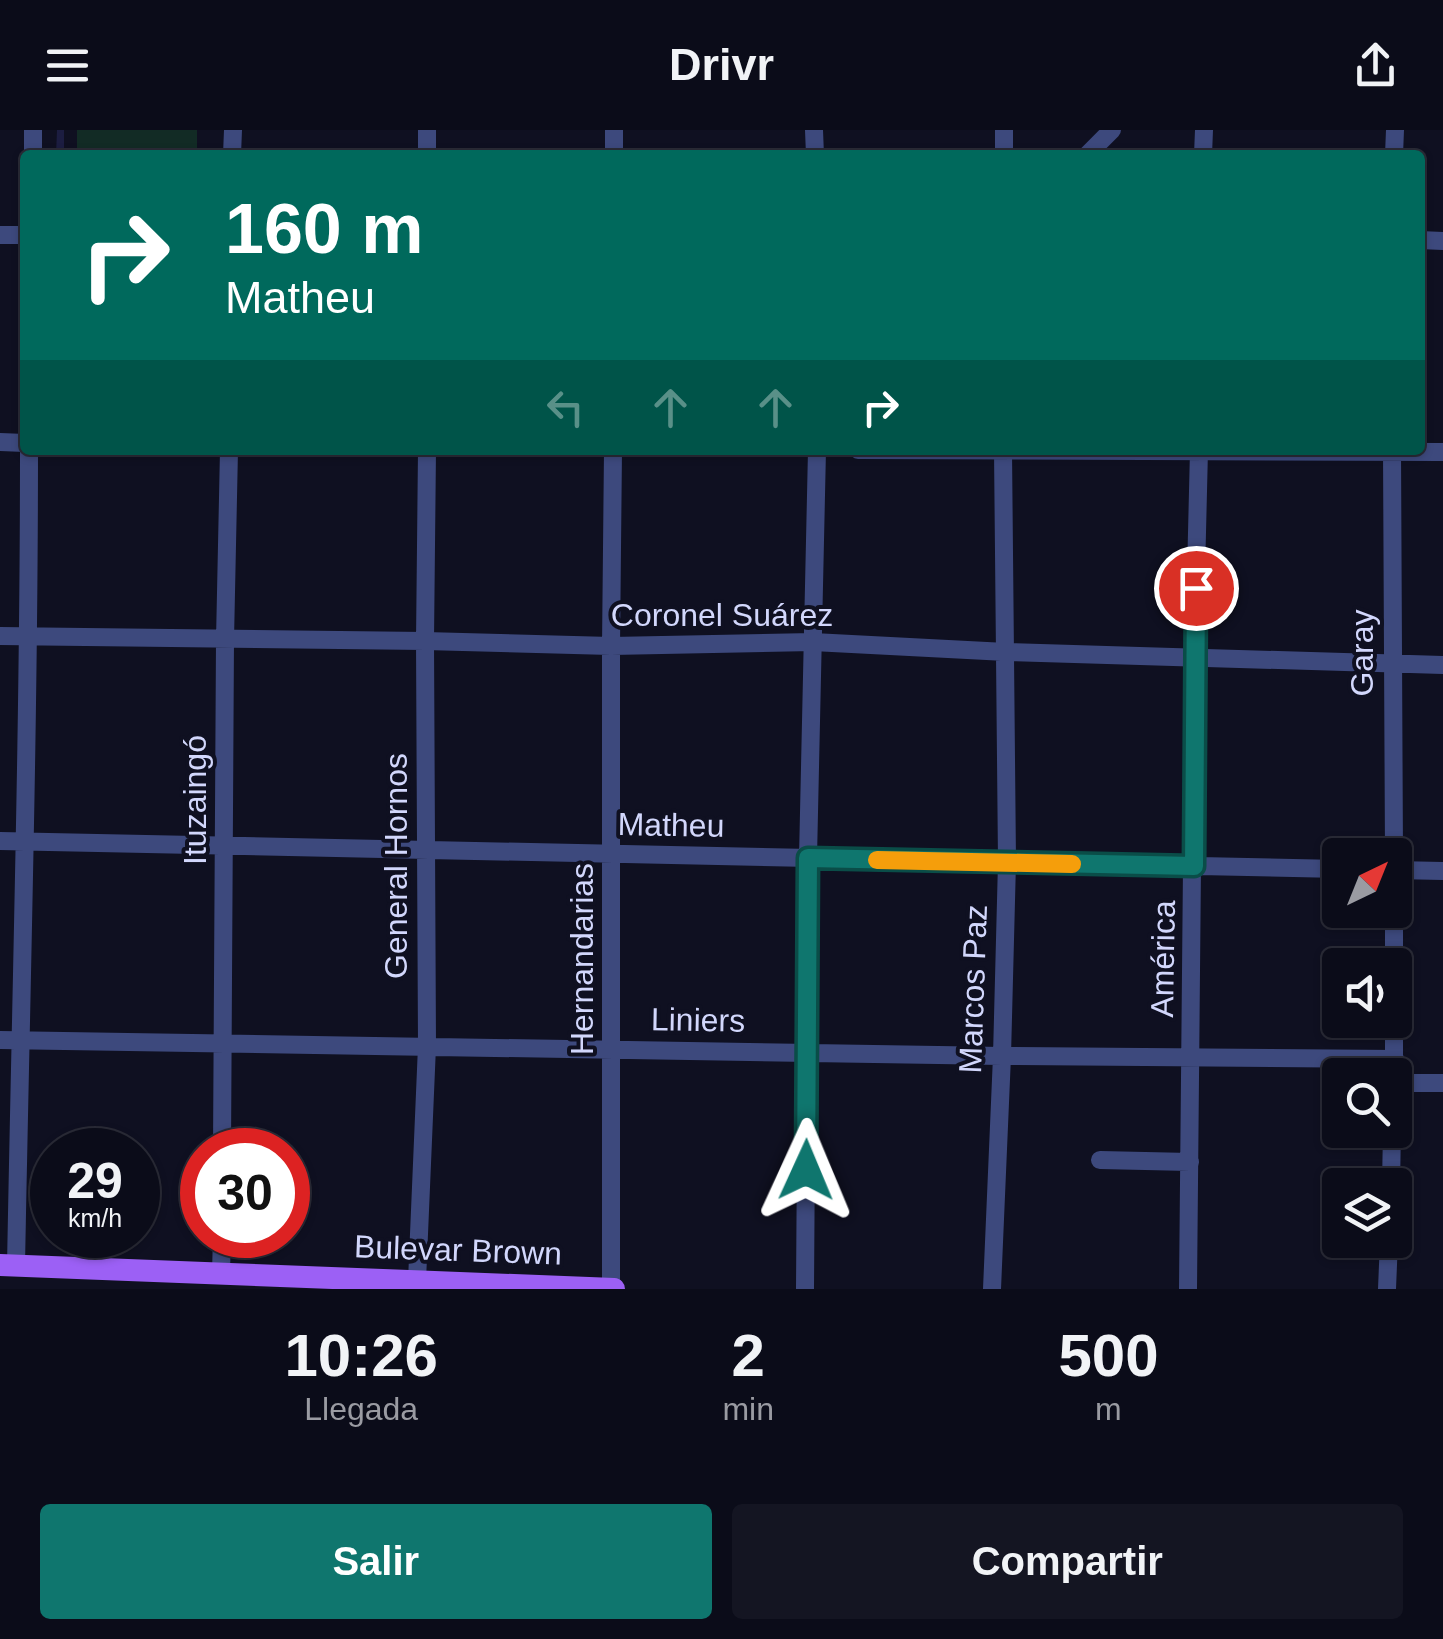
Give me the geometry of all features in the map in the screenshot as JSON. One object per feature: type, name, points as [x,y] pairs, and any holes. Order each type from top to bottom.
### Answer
[{"type":"main road","name":"Bulevar Brown","points":[[8,1266],[612,1289]]},
{"type":"street","points":[[1093,150],[1112,130]]},
{"type":"street","points":[[8,1266],[20,1040],[29,455]]},
{"type":"street","name":"Ituzaingó","points":[[222,1128],[230,455]]},
{"type":"street","name":"General Hornos","points":[[417,1281],[427,1046],[427,455]]},
{"type":"street","name":"Hernandarias","points":[[612,1289],[613,455]]},
{"type":"street","points":[[806,1289],[808,858],[817,455]]},
{"type":"street","name":"Marcos Paz","points":[[992,1289],[1007,862],[1002,455]]},
{"type":"street","name":"América","points":[[1188,1289],[1194,656],[1200,455]]},
{"type":"street","name":"Garay","points":[[1392,455],[1394,838]]},
{"type":"street","name":"Coronel Suárez","points":[[0,636],[611,646],[813,642],[1443,665]]},
{"type":"street","name":"Matheu","points":[[0,841],[1322,869]]},
{"type":"street","points":[[1412,870],[1443,871]]},
{"type":"street","name":"Liniers","points":[[0,1040],[1192,1057],[1322,1063]]},
{"type":"street","points":[[1412,1083],[1443,1083]]},
{"type":"street","points":[[1100,1160],[1190,1162]]},
{"type":"street","points":[[221,1258],[221,1272]]},
{"type":"street","points":[[1387,1289],[1388,1258]]},
{"type":"green space","points":[[77,130],[197,130],[197,150],[77,150]]},
{"type":"building","points":[[57,130],[64,130],[64,150],[56,150]]},
{"type":"slow traffic","points":[[877,860],[1072,864]]},
{"type":"route","points":[[806,1170],[808,858],[1194,866],[1196,588]]}]
